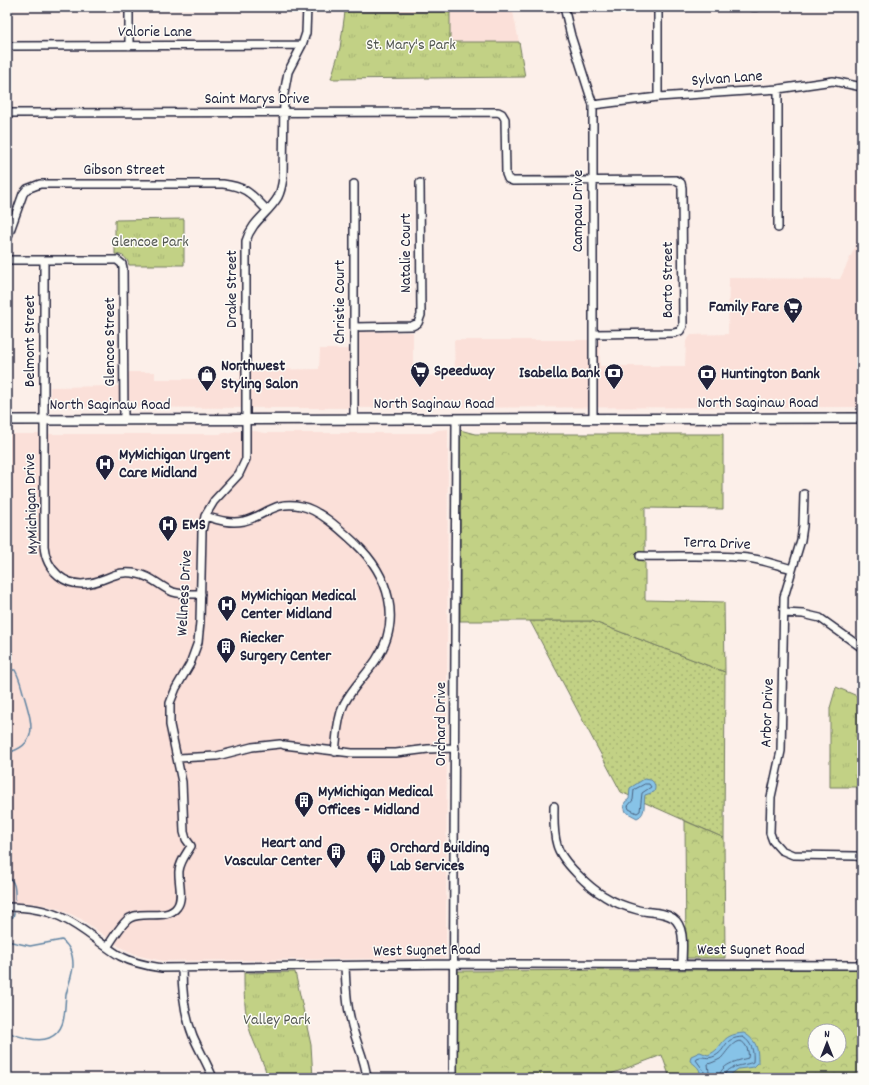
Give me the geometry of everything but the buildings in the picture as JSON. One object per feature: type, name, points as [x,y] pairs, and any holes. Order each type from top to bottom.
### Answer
[{"type":"main road","name":"North Saginaw Road","points":[[7,420],[862,418]]},
{"type":"street","points":[[129,7],[129,46]]},
{"type":"street","name":"Drake Street","points":[[246,419],[246,241],[252,227],[277,198],[282,189],[285,82],[288,72],[302,45],[307,24],[307,7]]},
{"type":"street","name":"Campau Drive","points":[[564,7],[569,31],[593,105],[593,418]]},
{"type":"street","points":[[658,7],[658,98]]},
{"type":"street","name":"Valorie Lane","points":[[7,46],[302,45]]},
{"type":"street","name":"Sylvan Lane","points":[[593,105],[658,98],[778,89],[833,81],[862,87]]},
{"type":"street","points":[[778,89],[778,228]]},
{"type":"street","name":"Saint Marys Drive","points":[[7,113],[498,112],[502,114],[505,119],[506,174],[508,179],[513,181],[592,180]]},
{"type":"street","name":"Barto Street","points":[[592,180],[676,180],[681,183],[683,326],[680,331],[674,333],[593,334]]},
{"type":"street","name":"Natalie Court","points":[[354,327],[412,326],[418,323],[420,315],[420,183]]},
{"type":"street","name":"Gibson Street","points":[[7,239],[23,194],[26,189],[40,184],[223,184],[237,186],[251,194],[267,210]]},
{"type":"street","name":"Christie Court","points":[[354,184],[354,419]]},
{"type":"street","points":[[7,260],[44,261]]},
{"type":"street","name":"Glencoe Street","points":[[44,261],[117,260],[122,264],[124,420]]},
{"type":"street","name":"Belmont Street","points":[[43,420],[44,261]]},
{"type":"street","name":"Wellness Drive","points":[[107,947],[130,917],[135,915],[168,913],[177,908],[180,898],[180,865],[191,846],[186,839],[184,832],[182,782],[170,725],[169,709],[173,696],[196,650],[200,628],[202,531],[205,516],[210,506],[236,478],[243,467],[246,456],[246,419]]},
{"type":"street","name":"Orchard Drive","points":[[452,1078],[456,419]]},
{"type":"street","name":"MyMichigan Drive","points":[[43,420],[44,546],[48,564],[54,571],[68,581],[81,584],[92,583],[118,573],[137,573],[151,578],[174,593],[201,594]]},
{"type":"street","name":"Arbor Drive","points":[[804,494],[804,526],[784,597],[781,751],[771,797],[770,833],[773,841],[781,850],[793,855],[862,857]]},
{"type":"street","points":[[205,516],[236,522],[248,520],[269,509],[281,505],[295,505],[308,508],[324,516],[359,546],[382,578],[388,593],[390,609],[390,624],[387,638],[381,653],[354,688],[344,704],[338,724],[335,752]]},
{"type":"street","name":"Terra Drive","points":[[640,556],[743,558],[765,561],[792,570]]},
{"type":"street","points":[[784,613],[803,614],[820,618],[862,648]]},
{"type":"street","points":[[178,758],[218,756],[252,747],[282,744],[352,753],[396,753],[428,748],[455,748]]},
{"type":"street","points":[[554,806],[557,846],[564,859],[604,896],[638,910],[666,914],[674,918],[680,928],[683,944],[682,964]]},
{"type":"street","name":"West Sugnet Road","points":[[7,906],[51,912],[75,924],[122,956],[137,963],[156,967],[182,968],[453,964],[862,965]]},
{"type":"street","points":[[346,966],[347,1005],[351,1023],[361,1051],[367,1078]]},
{"type":"street","points":[[182,968],[182,995],[188,1022],[192,1035],[213,1078]]},
{"type":"shaded area","points":[[315,7],[512,7],[519,42],[450,42],[450,12],[315,12]]},
{"type":"shaded area","points":[[856,157],[862,157],[862,407],[50,407],[50,387],[120,386],[120,372],[155,372],[155,379],[240,379],[240,370],[319,369],[320,349],[358,349],[358,333],[360,332],[413,332],[413,376],[455,376],[454,340],[600,340],[600,366],[685,366],[686,341],[691,335],[728,334],[729,278],[840,279],[856,245]]},
{"type":"shaded area","name":"MyMichigan Medical Center Midland","points":[[448,429],[446,958],[163,961],[139,956],[120,947],[81,919],[59,909],[45,905],[12,902],[7,892],[7,434],[219,434],[236,431],[255,431],[264,433],[431,433],[438,430]]},
{"type":"green space","name":"St. Mary's Park","points":[[345,12],[450,12],[450,42],[519,42],[525,77],[331,79],[340,48]]},
{"type":"green space","name":"Glencoe Park","points":[[184,219],[184,265],[129,265],[124,257],[115,254],[115,220]]},
{"type":"green space","points":[[460,430],[475,434],[723,434],[723,509],[645,508],[645,600],[724,602],[725,672],[592,621],[460,621]]},
{"type":"green space","points":[[530,621],[592,621],[725,672],[724,838],[621,792]]},
{"type":"green space","points":[[836,687],[862,698],[862,787],[830,787],[830,708]]},
{"type":"green space","points":[[685,821],[724,838],[725,958],[686,958]]},
{"type":"green space","points":[[862,969],[862,1078],[670,1078],[662,1055],[600,1078],[457,1078],[458,971]]},
{"type":"green space","name":"Valley Park","points":[[295,972],[311,1045],[313,1078],[268,1078],[248,1023],[245,1002],[244,973]]},
{"type":"water","points":[[644,779],[651,780],[655,785],[655,788],[654,792],[645,795],[642,814],[637,818],[626,812],[624,806],[625,802],[629,799],[630,788]]},
{"type":"water","points":[[744,1033],[752,1039],[756,1045],[758,1063],[754,1067],[738,1069],[726,1078],[687,1078],[700,1073],[698,1068],[690,1061],[691,1056],[700,1052],[708,1055],[714,1052],[730,1036]]},
{"type":"waterway","points":[[7,670],[15,670],[17,674],[28,708],[31,725],[29,739],[24,745],[7,753]]},
{"type":"waterway","points":[[7,877],[12,881],[15,890],[15,899]]},
{"type":"waterway","points":[[7,918],[13,917],[14,913]]},
{"type":"waterway","points":[[7,941],[30,946],[62,940],[70,951],[73,965],[66,995],[64,1020],[55,1035],[39,1040],[7,1032]]},
{"type":"place","name":"Family Fare","points":[[793,324]]},
{"type":"place","name":"Speedway","points":[[420,388]]},
{"type":"place","name":"Isabella Bank","points":[[614,390]]},
{"type":"place","name":"Huntington Bank","points":[[707,391]]},
{"type":"place","name":"Northwest Styling Salon","points":[[207,392]]},
{"type":"place","name":"MyMichigan Urgent Care Midland","points":[[105,481]]},
{"type":"place","name":"EMS","points":[[168,542]]},
{"type":"place","name":"MyMichigan Medical Center Midland","points":[[227,622]]},
{"type":"place","name":"Riecker Surgery Center","points":[[226,664]]},
{"type":"place","name":"MyMichigan Medical Offices - Midland","points":[[304,818]]},
{"type":"place","name":"Heart and Vascular Center","points":[[336,869]]},
{"type":"place","name":"Orchard Building Lab Services","points":[[376,874]]}]
